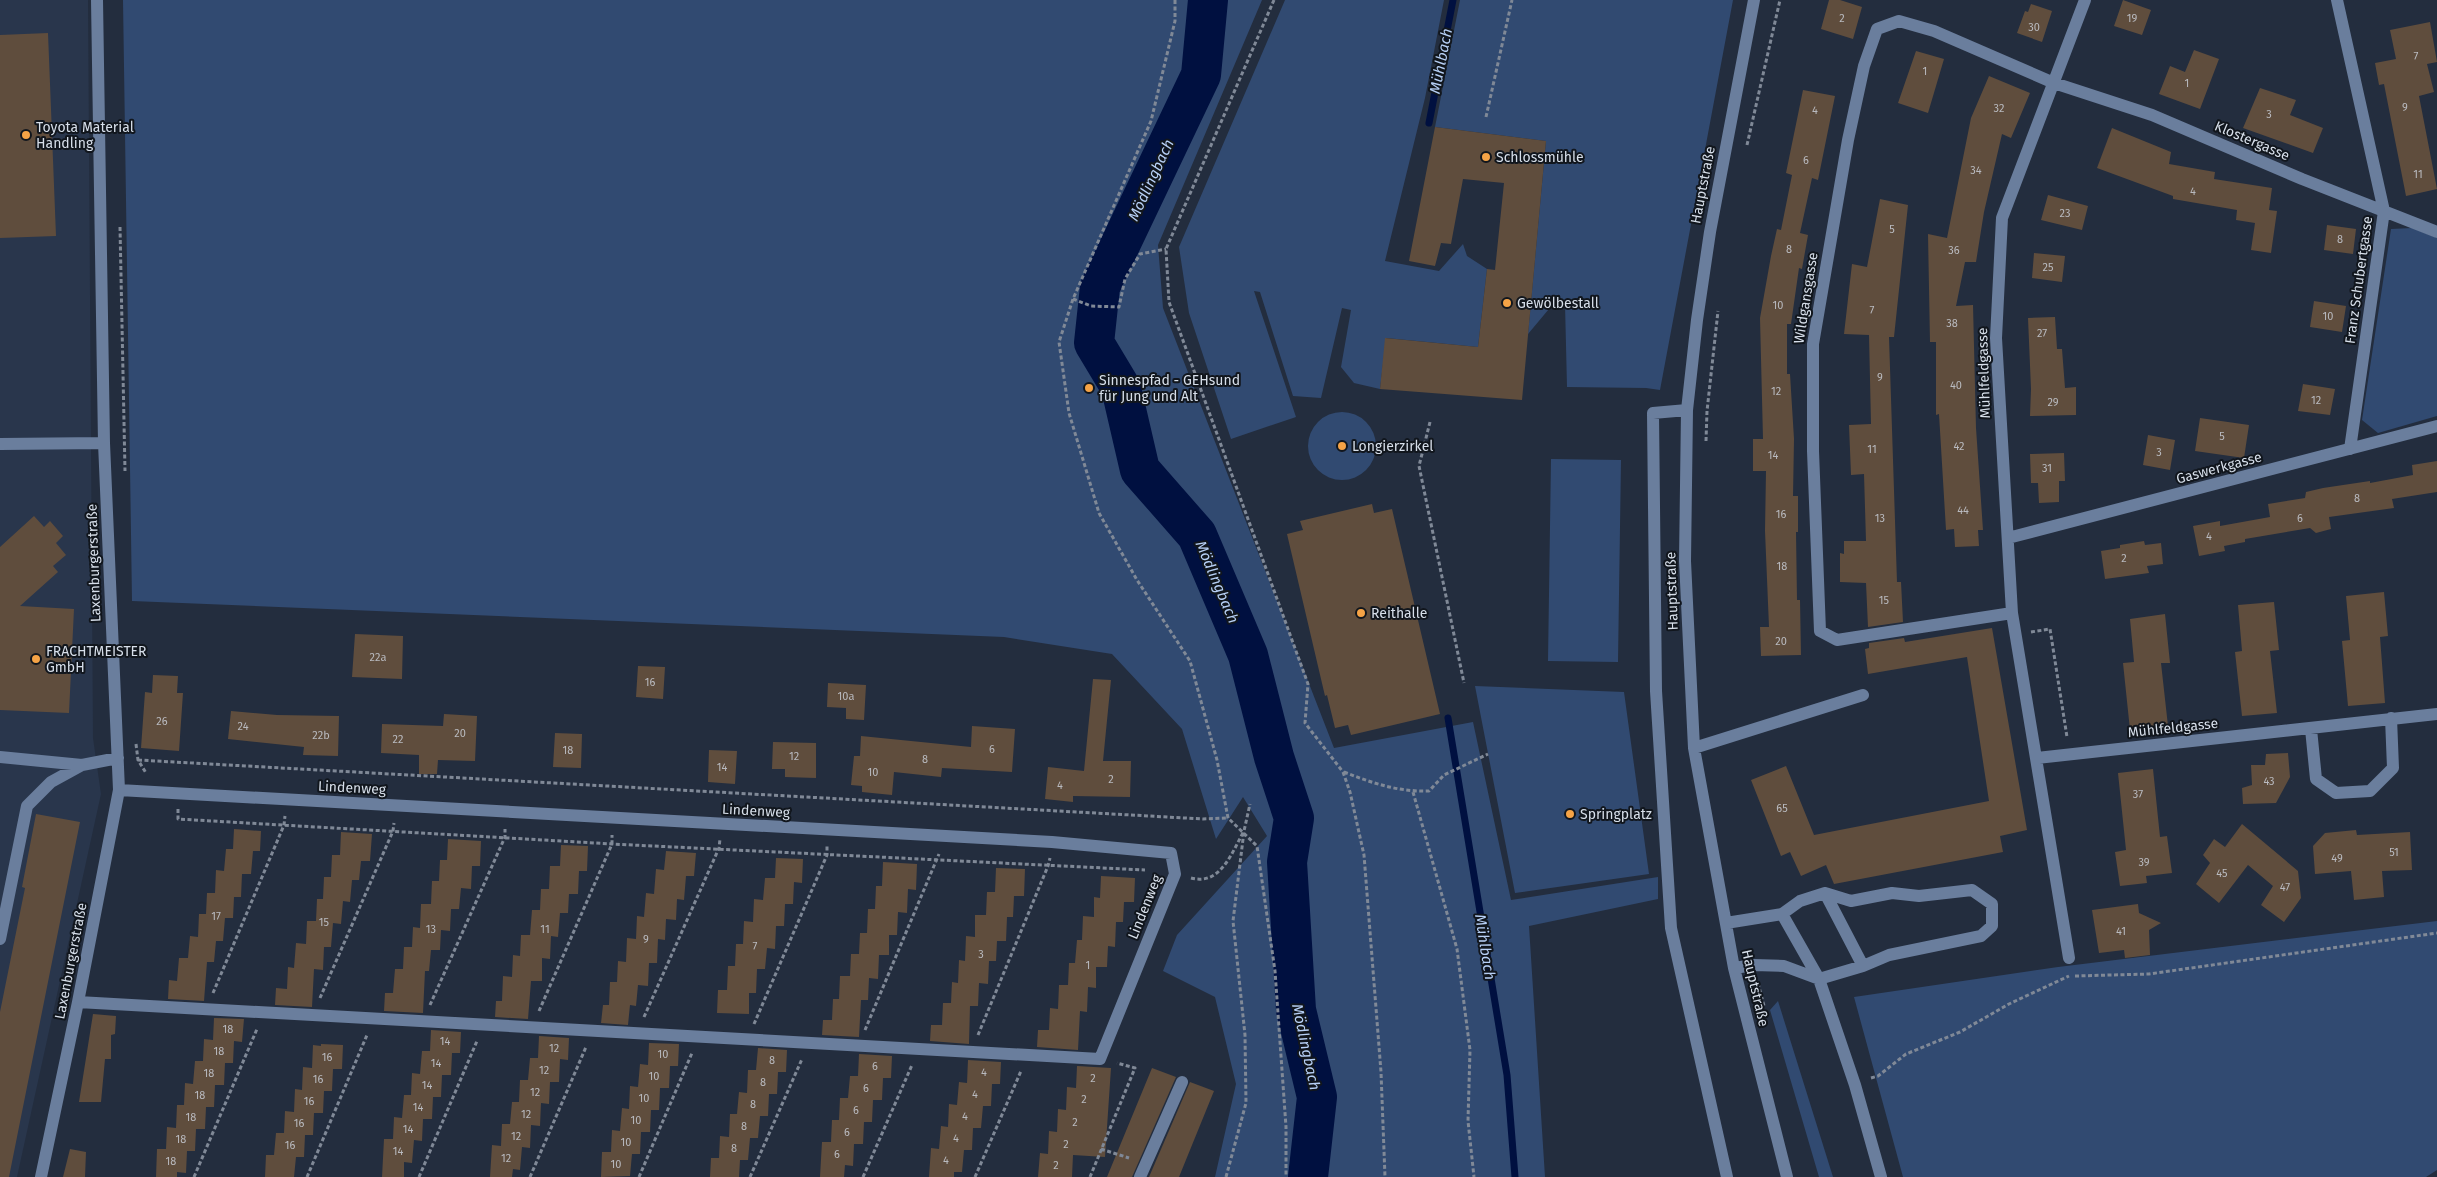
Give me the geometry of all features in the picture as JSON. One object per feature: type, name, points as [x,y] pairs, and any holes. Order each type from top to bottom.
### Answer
[{"type":"street","name":"Laxenburgerstraße","points":[[41,1177],[78,1002],[119,790],[104,443],[97,0]]},
{"type":"street","name":"Hauptstraße","points":[[1754,0],[1710,232],[1697,320],[1687,410],[1685,561],[1694,748],[1734,968],[1787,1177]]},
{"type":"street","name":"Mühlfeldgasse","points":[[2069,958],[2012,613],[1996,338],[2002,218],[2085,0]]},
{"type":"street","name":"Franz Schubertgasse","points":[[2337,0],[2384,210],[2350,449]]},
{"type":"street","name":"Wildgansgasse","points":[[2012,613],[1837,640],[1820,630],[1813,452],[1813,344],[1848,140],[1864,66],[1877,30],[1900,21],[1934,31],[2054,83]]},
{"type":"street","name":"Klostergasse","points":[[2054,83],[2152,115],[2302,179],[2437,232]]},
{"type":"street","points":[[1687,410],[1653,413],[1656,691],[1671,928],[1727,1177]]},
{"type":"street","name":"Gaswerkgasse","points":[[2008,538],[2437,426]]},
{"type":"street","points":[[0,444],[104,443]]},
{"type":"street","points":[[1694,748],[1863,695]]},
{"type":"street","name":"Mühlfeldgasse","points":[[2037,758],[2437,714]]},
{"type":"street","points":[[2311,729],[2316,779],[2336,793],[2370,791],[2393,768],[2391,718]]},
{"type":"street","points":[[0,758],[82,765],[118,758]]},
{"type":"street","points":[[0,939],[27,806],[51,782],[82,765]]},
{"type":"street","name":"Lindenweg","points":[[119,790],[1052,842],[1171,853],[1175,874],[1100,1059]]},
{"type":"street","points":[[1726,923],[1782,914],[1800,901],[1825,893],[1851,901],[1892,893],[1919,896],[1972,890],[1992,904],[1992,926],[1981,936],[1889,955],[1862,966],[1819,979],[1784,966],[1754,964],[1734,968]]},
{"type":"street","points":[[1825,893],[1862,966]]},
{"type":"street","points":[[1782,914],[1819,979],[1854,1085],[1881,1177]]},
{"type":"street","points":[[78,1002],[1100,1059]]},
{"type":"street","points":[[1140,1177],[1182,1082]]},
{"type":"path","points":[[1175,0],[1174,21],[1151,121],[1072,299],[1059,342],[1069,413],[1099,513],[1137,580],[1190,661],[1217,760],[1228,818],[1244,831],[1257,846],[1274,971],[1286,1127],[1286,1177]]},
{"type":"path","points":[[1274,0],[1166,249],[1169,302],[1308,684],[1305,723],[1343,772],[1350,792],[1364,855],[1381,1072],[1385,1177]]},
{"type":"path","points":[[1486,117],[1512,0]]},
{"type":"path","points":[[1745,153],[1780,0]]},
{"type":"path","points":[[120,219],[125,481]]},
{"type":"path","points":[[1072,299],[1091,306],[1119,307],[1125,280],[1140,254],[1166,249]]},
{"type":"path","points":[[1706,450],[1707,411],[1719,306]]},
{"type":"path","points":[[1430,422],[1419,466],[1464,683]]},
{"type":"path","points":[[2016,635],[2050,629],[2070,754]]},
{"type":"path","points":[[136,742],[138,760],[147,775],[147,791]]},
{"type":"path","points":[[1343,772],[1383,787],[1413,792],[1429,791],[1444,775],[1488,754]]},
{"type":"path","points":[[138,760],[1203,819],[1228,818]]},
{"type":"path","points":[[1413,792],[1457,949],[1470,1050],[1468,1121],[1474,1177]]},
{"type":"path","points":[[177,793],[178,819],[612,844],[1154,871],[1175,874],[1200,881],[1210,879],[1226,865],[1244,831]]},
{"type":"path","points":[[206,1009],[284,825],[287,799]]},
{"type":"path","points":[[1226,1177],[1246,1104],[1245,1035],[1233,922],[1244,831],[1250,804]]},
{"type":"path","points":[[313,1015],[394,831],[395,805]]},
{"type":"path","points":[[422,1021],[504,837],[507,812]]},
{"type":"path","points":[[532,1027],[612,844],[614,818]]},
{"type":"path","points":[[636,1033],[719,848],[721,824]]},
{"type":"path","points":[[747,1039],[827,855],[828,830]]},
{"type":"path","points":[[858,1045],[938,860],[943,836]]},
{"type":"path","points":[[971,1052],[1048,866],[1052,842]]},
{"type":"path","points":[[1854,1085],[1878,1076],[1906,1054],[1960,1032],[2010,1004],[2069,976],[2149,974],[2437,933]]},
{"type":"path","points":[[2069,958],[2069,976]]},
{"type":"path","points":[[194,1177],[264,1012]]},
{"type":"path","points":[[307,1177],[374,1018]]},
{"type":"path","points":[[419,1177],[484,1025]]},
{"type":"path","points":[[530,1177],[593,1031]]},
{"type":"path","points":[[639,1177],[699,1037]]},
{"type":"path","points":[[750,1177],[809,1043]]},
{"type":"path","points":[[863,1177],[920,1049]]},
{"type":"path","points":[[975,1177],[1028,1055]]},
{"type":"path","points":[[1090,1177],[1135,1068],[1100,1059]]},
{"type":"path","points":[[1101,1149],[1146,1163]]},
{"type":"shaded area","points":[[0,0],[88,0],[93,738],[101,794],[17,1177],[0,1177]]},
{"type":"shaded area","points":[[123,0],[1262,0],[1158,245],[1163,308],[1334,748],[1473,722],[1511,900],[1658,877],[1658,899],[1529,926],[1545,1177],[1215,1177],[1236,1084],[1215,997],[1163,971],[1177,935],[1267,836],[1243,797],[1216,839],[1182,729],[1112,654],[1004,637],[132,601]]},
{"type":"shaded area","points":[[1285,0],[1444,0],[1425,98],[1385,261],[1439,271],[1463,244],[1467,256],[1487,269],[1478,347],[1386,338],[1380,389],[1354,383],[1341,367],[1351,310],[1342,308],[1321,398],[1293,396],[1260,292],[1254,291],[1296,417],[1231,439],[1189,313],[1179,247]]},
{"type":"shaded area","points":[[1460,0],[1733,0],[1660,390],[1646,388],[1567,387],[1565,304],[1554,303],[1528,334],[1546,141],[1435,127]]},
{"type":"shaded area","points":[[2412,228],[2437,238],[2437,416],[2378,433],[2362,420],[2391,229]]},
{"type":"shaded area","name":"Longierzirkel","points":[[1342,412],[1355,415],[1366,422],[1373,433],[1376,446],[1373,459],[1366,470],[1355,477],[1342,480],[1329,477],[1318,470],[1311,459],[1308,446],[1311,433],[1318,422],[1329,415]]},
{"type":"shaded area","points":[[1551,459],[1621,460],[1618,662],[1548,661]]},
{"type":"shaded area","name":"Springplatz","points":[[1475,686],[1624,692],[1649,874],[1515,893]]},
{"type":"shaded area","points":[[2437,921],[2437,1170],[2426,1177],[1903,1177],[1854,997],[2058,967]]},
{"type":"shaded area","points":[[1778,1001],[1833,1177],[1819,1177],[1770,1010]]},
{"type":"building","points":[[1829,0],[1840,0],[1862,7],[1853,39],[1821,29]]},
{"type":"building","points":[[2123,0],[2151,10],[2142,35],[2114,26]]},
{"type":"building","points":[[2031,4],[2052,11],[2042,42],[2017,33],[2025,11],[2028,12]]},
{"type":"building","points":[[2430,22],[2437,62],[2427,64],[2434,92],[2419,96],[2437,189],[2406,196],[2384,84],[2379,85],[2375,63],[2396,59],[2390,30]]},
{"type":"building","name":"Toyota Material Handling","points":[[48,33],[56,236],[0,238],[0,35]]},
{"type":"building","points":[[2194,50],[2219,59],[2200,109],[2159,94],[2170,66],[2185,72]]},
{"type":"building","points":[[1916,51],[1944,59],[1928,113],[1898,103]]},
{"type":"building","points":[[1989,76],[2030,93],[2011,138],[2002,134],[1984,212],[1976,262],[1965,262],[1956,306],[1973,305],[1976,428],[1983,530],[1978,530],[1979,546],[1955,547],[1954,529],[1946,530],[1939,414],[1936,415],[1936,342],[1930,342],[1928,234],[1947,238],[1971,118]]},
{"type":"building","points":[[2260,88],[2296,100],[2290,115],[2323,128],[2313,153],[2243,128]]},
{"type":"building","points":[[1803,90],[1835,96],[1818,180],[1812,178],[1800,233],[1808,235],[1802,269],[1799,268],[1791,324],[1787,324],[1787,374],[1790,374],[1794,439],[1793,496],[1798,496],[1798,532],[1796,532],[1797,600],[1800,600],[1801,655],[1761,656],[1760,627],[1769,627],[1765,531],[1766,471],[1753,471],[1753,439],[1763,439],[1760,318],[1777,229],[1781,230],[1792,175],[1786,173]]},
{"type":"building","points":[[1435,127],[1546,141],[1522,400],[1380,389],[1385,338],[1478,347],[1487,269],[1495,270],[1504,183],[1463,179],[1451,244],[1441,243],[1435,266],[1409,261]]},
{"type":"building","points":[[2112,128],[2171,152],[2169,164],[2215,172],[2214,179],[2272,188],[2269,210],[2277,211],[2271,253],[2251,250],[2255,223],[2236,220],[2237,210],[2173,199],[2173,196],[2097,168]]},
{"type":"building","points":[[2048,195],[2088,206],[2082,230],[2041,220]]},
{"type":"building","points":[[1880,199],[1908,205],[1894,337],[1889,337],[1897,582],[1901,582],[1903,622],[1868,627],[1866,583],[1840,582],[1840,553],[1844,554],[1844,541],[1866,541],[1864,474],[1851,475],[1849,425],[1871,424],[1869,335],[1844,334],[1852,264],[1867,267]]},
{"type":"building","points":[[2327,225],[2356,229],[2353,254],[2324,250]]},
{"type":"building","points":[[2034,253],[2065,256],[2062,282],[2032,278]]},
{"type":"building","points":[[2314,301],[2346,306],[2342,332],[2310,327]]},
{"type":"building","points":[[2055,317],[2057,349],[2062,349],[2065,388],[2076,387],[2076,415],[2030,416],[2031,389],[2028,318]]},
{"type":"building","points":[[2303,384],[2335,389],[2330,415],[2298,411]]},
{"type":"building","points":[[2200,418],[2249,425],[2244,458],[2195,451]]},
{"type":"building","points":[[2148,435],[2175,440],[2170,470],[2143,465]]},
{"type":"building","points":[[2064,453],[2065,481],[2059,481],[2059,502],[2039,503],[2038,483],[2031,483],[2030,454]]},
{"type":"building","points":[[2437,461],[2437,492],[2392,499],[2394,508],[2329,517],[2331,529],[2316,533],[2310,528],[2245,539],[2245,542],[2224,546],[2225,551],[2199,556],[2193,526],[2220,521],[2220,526],[2270,517],[2268,504],[2305,498],[2306,492],[2323,488],[2370,481],[2370,483],[2413,475],[2412,465]]},
{"type":"building","name":"Reithalle","points":[[1372,504],[1374,513],[1392,509],[1440,714],[1351,735],[1348,725],[1335,728],[1327,695],[1325,696],[1287,534],[1303,530],[1300,521]]},
{"type":"building","name":"FRACHTMEISTER GmbH","points":[[34,516],[44,527],[50,521],[63,536],[56,543],[66,555],[53,566],[58,572],[20,606],[74,609],[69,713],[0,710],[0,547]]},
{"type":"building","points":[[2144,541],[2145,545],[2161,543],[2163,564],[2147,566],[2149,573],[2105,579],[2101,551],[2120,548],[2120,545]]},
{"type":"building","points":[[2384,592],[2388,636],[2380,637],[2385,703],[2348,706],[2342,641],[2350,640],[2346,596]]},
{"type":"building","points":[[2274,602],[2279,650],[2270,651],[2277,713],[2242,716],[2235,652],[2242,651],[2238,605]]},
{"type":"building","points":[[2165,614],[2170,663],[2161,663],[2168,726],[2130,730],[2123,663],[2134,662],[2130,619]]},
{"type":"building","points":[[1992,628],[2027,830],[2000,836],[2003,852],[1834,884],[1826,865],[1801,876],[1790,852],[1781,856],[1751,780],[1786,766],[1814,835],[1989,801],[1967,657],[1868,674],[1865,649],[1869,648],[1869,643],[1904,638],[1905,642]]},
{"type":"building","points":[[355,634],[403,636],[402,679],[352,677]]},
{"type":"building","points":[[638,666],[665,667],[663,699],[636,697]]},
{"type":"building","points":[[153,675],[178,676],[177,693],[183,693],[179,751],[141,748],[145,692],[152,693]]},
{"type":"building","points":[[1093,679],[1111,680],[1103,761],[1131,761],[1130,797],[1073,796],[1073,802],[1045,799],[1048,767],[1084,771]]},
{"type":"building","points":[[828,683],[866,685],[864,720],[846,719],[846,708],[827,707]]},
{"type":"building","points":[[231,711],[277,715],[339,716],[338,756],[303,755],[304,747],[228,739]]},
{"type":"building","points":[[444,714],[477,716],[475,761],[438,760],[437,774],[419,774],[419,755],[381,753],[382,724],[443,726]]},
{"type":"building","points":[[972,726],[1015,729],[1012,772],[942,768],[941,777],[894,772],[892,795],[862,792],[862,786],[851,785],[854,756],[860,756],[861,736],[971,747]]},
{"type":"building","points":[[555,733],[582,734],[581,768],[553,767]]},
{"type":"building","points":[[773,742],[816,743],[816,778],[785,777],[785,769],[772,769]]},
{"type":"building","points":[[709,750],[737,751],[735,784],[708,782]]},
{"type":"building","points":[[2288,753],[2290,777],[2276,803],[2243,804],[2242,788],[2252,785],[2251,765],[2265,765],[2266,754]]},
{"type":"building","points":[[2153,769],[2160,837],[2167,836],[2172,873],[2146,876],[2147,883],[2120,886],[2115,852],[2126,850],[2118,773]]},
{"type":"building","points":[[36,814],[80,822],[9,1177],[0,1177],[0,1012],[25,888],[22,887]]},
{"type":"building","points":[[2242,824],[2298,871],[2301,898],[2284,922],[2261,905],[2273,886],[2248,865],[2219,903],[2196,884],[2210,863],[2203,855],[2214,839],[2225,847]]},
{"type":"building","points":[[234,829],[261,831],[260,851],[253,851],[251,874],[242,874],[241,897],[234,897],[233,918],[225,918],[223,941],[216,941],[214,962],[207,962],[204,1001],[168,999],[169,980],[177,981],[179,958],[188,958],[190,936],[198,937],[199,914],[206,914],[207,893],[215,893],[216,870],[224,871],[226,849],[233,849]]},
{"type":"building","points":[[2356,830],[2357,835],[2410,832],[2412,870],[2382,871],[2384,897],[2354,900],[2351,871],[2315,874],[2313,846],[2325,833]]},
{"type":"building","points":[[341,832],[372,834],[370,861],[361,861],[359,880],[352,880],[350,902],[343,901],[341,924],[333,923],[331,947],[324,947],[323,970],[314,969],[312,1007],[275,1005],[276,988],[287,989],[288,967],[294,968],[296,943],[306,944],[307,921],[316,921],[317,899],[323,899],[324,877],[331,877],[332,855],[340,855]]},
{"type":"building","points":[[448,839],[481,841],[480,866],[472,866],[471,889],[461,888],[459,909],[451,909],[450,931],[441,930],[440,950],[431,950],[429,971],[425,971],[423,1013],[384,1011],[385,993],[393,993],[395,969],[403,969],[404,947],[412,947],[413,927],[420,928],[421,904],[431,904],[432,881],[439,881],[440,860],[447,860]]},
{"type":"building","points":[[561,845],[588,846],[587,871],[579,871],[578,894],[569,894],[568,913],[560,913],[558,937],[551,936],[550,959],[542,958],[542,981],[531,981],[528,1019],[495,1017],[496,1001],[502,1001],[503,976],[512,977],[513,955],[520,956],[521,935],[530,935],[532,910],[540,910],[541,889],[549,889],[550,866],[560,866]]},
{"type":"building","points":[[666,851],[696,853],[694,876],[686,876],[684,900],[677,899],[676,920],[666,919],[665,940],[658,939],[657,963],[649,963],[648,986],[638,985],[636,1006],[630,1005],[628,1025],[601,1023],[603,1005],[609,1005],[610,982],[617,982],[618,961],[626,962],[627,938],[636,939],[637,916],[644,917],[646,893],[654,894],[656,869],[664,870]]},
{"type":"building","points":[[776,858],[803,859],[802,883],[794,882],[793,904],[785,904],[784,926],[776,926],[775,949],[767,948],[765,969],[757,969],[756,993],[749,993],[749,1014],[717,1013],[718,990],[727,990],[728,966],[735,966],[736,944],[743,944],[744,921],[753,922],[754,899],[763,900],[765,878],[775,878]]},
{"type":"building","points":[[883,862],[917,864],[916,890],[908,889],[907,913],[898,912],[897,935],[889,935],[889,955],[879,955],[878,979],[869,978],[868,1000],[861,1000],[859,1037],[822,1035],[823,1020],[832,1020],[833,999],[839,999],[840,976],[850,976],[851,954],[859,954],[860,933],[867,933],[868,909],[875,909],[876,886],[882,886]]},
{"type":"building","points":[[996,868],[1025,869],[1024,896],[1014,896],[1013,917],[1007,917],[1006,941],[997,941],[996,961],[989,961],[988,984],[979,983],[978,1006],[970,1006],[969,1044],[930,1041],[931,1025],[942,1025],[943,1003],[951,1003],[952,982],[958,983],[959,960],[965,961],[966,936],[975,937],[975,915],[986,915],[987,892],[995,892]]},
{"type":"building","points":[[1101,876],[1135,878],[1134,902],[1124,902],[1123,922],[1116,922],[1115,947],[1108,946],[1107,967],[1096,967],[1096,988],[1088,987],[1087,1012],[1080,1011],[1078,1050],[1037,1047],[1038,1030],[1049,1030],[1050,1008],[1058,1009],[1059,985],[1068,985],[1069,963],[1075,963],[1077,940],[1082,940],[1083,916],[1094,917],[1094,897],[1100,898]]},
{"type":"building","points":[[2138,904],[2139,913],[2161,923],[2149,930],[2150,955],[2125,958],[2124,950],[2099,953],[2092,910]]},
{"type":"building","points":[[93,1014],[116,1016],[115,1034],[111,1035],[111,1059],[105,1059],[101,1102],[79,1102]]},
{"type":"building","points":[[214,1018],[244,1019],[242,1042],[234,1041],[233,1063],[225,1063],[224,1085],[215,1085],[214,1107],[206,1107],[205,1129],[196,1129],[195,1151],[187,1151],[186,1173],[177,1172],[177,1177],[156,1177],[157,1149],[166,1149],[167,1127],[176,1128],[177,1105],[184,1105],[185,1083],[193,1084],[195,1061],[203,1061],[204,1039],[213,1040]]},
{"type":"building","points":[[431,1030],[461,1032],[460,1053],[452,1053],[451,1075],[442,1075],[441,1097],[433,1097],[432,1119],[423,1119],[422,1141],[414,1140],[412,1163],[404,1162],[404,1177],[382,1177],[384,1139],[393,1139],[394,1117],[402,1118],[404,1095],[411,1095],[412,1073],[420,1074],[422,1051],[430,1051]]},
{"type":"building","points":[[539,1036],[569,1038],[568,1060],[560,1059],[559,1082],[550,1082],[549,1104],[541,1103],[540,1126],[531,1125],[530,1148],[522,1147],[520,1170],[513,1169],[512,1177],[490,1177],[492,1145],[501,1146],[502,1124],[510,1124],[512,1102],[519,1102],[520,1080],[528,1080],[530,1058],[538,1058]]},
{"type":"building","points":[[649,1043],[679,1044],[678,1066],[670,1066],[669,1088],[660,1088],[659,1110],[651,1110],[650,1132],[641,1132],[640,1154],[632,1154],[630,1176],[601,1177],[602,1152],[611,1152],[612,1130],[620,1131],[622,1108],[629,1109],[630,1086],[638,1087],[640,1064],[648,1065]]},
{"type":"building","points":[[321,1044],[343,1045],[342,1069],[333,1069],[332,1091],[324,1091],[323,1113],[314,1113],[313,1135],[305,1135],[304,1157],[296,1157],[294,1177],[265,1177],[266,1155],[274,1155],[276,1133],[284,1133],[285,1111],[294,1112],[295,1089],[302,1090],[303,1067],[312,1068],[313,1045],[321,1046]]},
{"type":"building","points":[[758,1048],[787,1050],[786,1072],[778,1072],[777,1094],[769,1094],[768,1116],[760,1116],[758,1138],[750,1138],[748,1160],[740,1160],[739,1177],[710,1177],[711,1158],[719,1158],[720,1136],[729,1137],[730,1114],[737,1114],[739,1092],[747,1093],[748,1070],[756,1070]]},
{"type":"building","points":[[859,1054],[892,1056],[891,1078],[883,1078],[882,1100],[873,1100],[872,1122],[864,1122],[863,1144],[854,1144],[853,1166],[845,1165],[844,1177],[820,1177],[822,1142],[831,1142],[832,1120],[839,1120],[840,1098],[848,1098],[850,1076],[858,1076]]},
{"type":"building","points":[[968,1060],[1001,1062],[1000,1084],[992,1084],[991,1106],[983,1106],[981,1128],[973,1128],[972,1150],[964,1150],[962,1172],[954,1172],[954,1177],[929,1177],[931,1148],[939,1149],[941,1126],[948,1127],[949,1104],[957,1105],[959,1082],[967,1083]]},
{"type":"building","points":[[1077,1066],[1111,1068],[1105,1157],[1073,1155],[1072,1177],[1038,1177],[1040,1153],[1048,1154],[1049,1131],[1057,1132],[1058,1109],[1066,1110],[1067,1087],[1076,1088]]},
{"type":"building","points":[[1152,1068],[1176,1077],[1132,1177],[1107,1177]]},
{"type":"building","points":[[1190,1082],[1214,1091],[1179,1177],[1149,1177]]},
{"type":"building","points":[[70,1149],[86,1152],[85,1177],[63,1177]]},
{"type":"waterway","name":"Mödlingbach","points":[[1208,0],[1201,75],[1100,287],[1094,343],[1121,388],[1140,470],[1197,535],[1248,655],[1274,757],[1294,818],[1287,862],[1296,1010],[1317,1097],[1308,1177]]},
{"type":"waterway","name":"Mühlbach","points":[[1429,123],[1453,0]]},
{"type":"waterway","name":"Mühlbach","points":[[1448,718],[1507,1075],[1515,1177]]},
{"type":"place","name":"Toyota Material Handling","points":[[26,135]]},
{"type":"place","name":"Schlossmühle","points":[[1486,157]]},
{"type":"place","name":"Gewölbestall","points":[[1507,303]]},
{"type":"place","name":"Sinnespfad - GEHsund für Jung und Alt","points":[[1089,388]]},
{"type":"place","name":"Longierzirkel","points":[[1342,446]]},
{"type":"place","name":"Reithalle","points":[[1361,613]]},
{"type":"place","name":"FRACHTMEISTER GmbH","points":[[36,659]]},
{"type":"place","name":"Springplatz","points":[[1570,814]]}]
